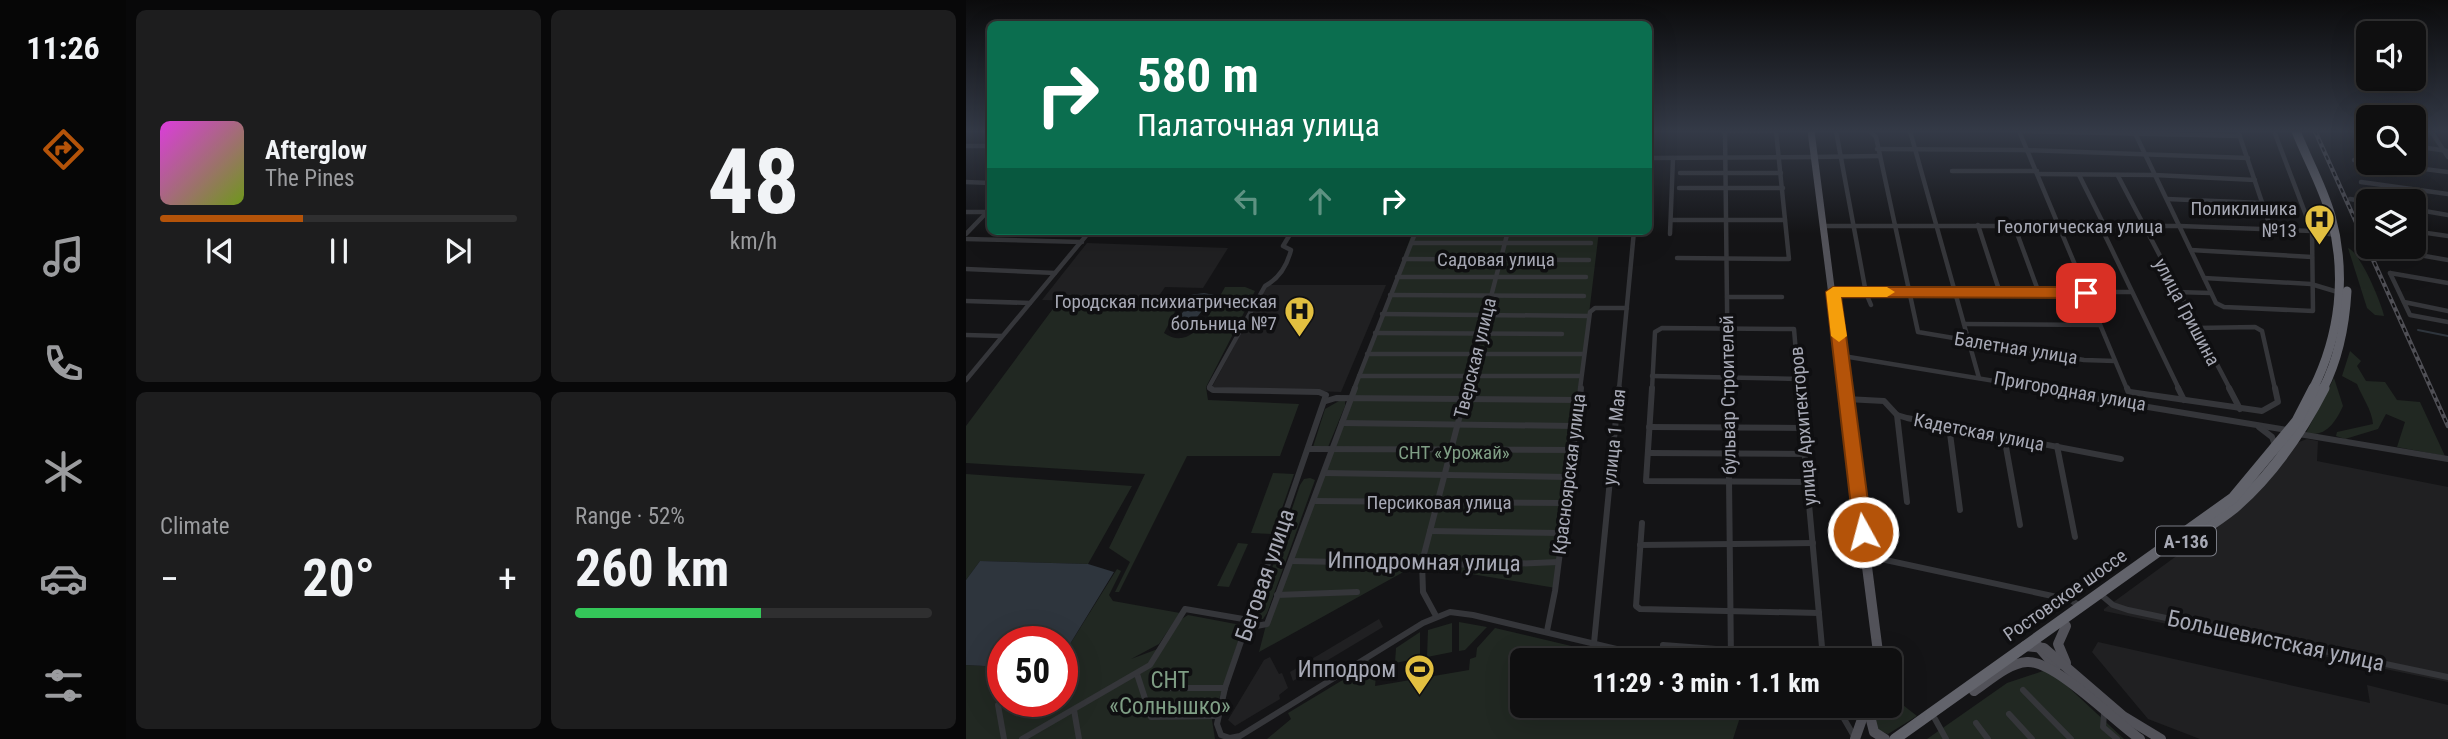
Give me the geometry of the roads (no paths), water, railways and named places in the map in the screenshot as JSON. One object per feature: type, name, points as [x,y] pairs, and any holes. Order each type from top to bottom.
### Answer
[{"type":"highway","name":"Ростовское шоссе","points":[[1901,738],[1935,719],[2034,643],[2066,626],[2233,498],[2276,447],[2295,432],[2327,361],[2341,293],[2335,235],[2312,165]]},
{"type":"highway","name":"Ростовское шоссе","points":[[1901,738],[2082,608],[2103,597],[2239,503],[2319,399],[2344,323],[2347,296],[2343,255],[2335,217],[2313,165]]},
{"type":"main road","points":[[1814,165],[1825,226],[1831,292]]},
{"type":"main road","points":[[1814,165],[1876,648]]},
{"type":"main road","points":[[2066,626],[2058,640],[2058,648],[2066,663],[2080,678]]},
{"type":"main road","points":[[2034,643],[2044,648],[2123,716],[2161,739]]},
{"type":"main road","points":[[2034,643],[2120,734],[2140,739]]},
{"type":"main road","name":"А-136","points":[[1974,691],[2023,662],[2036,661],[2049,666],[2101,711]]},
{"type":"main road","points":[[1857,739],[1864,718]]},
{"type":"main road","points":[[1857,739],[1867,718]]},
{"type":"main road","name":"А-136","points":[[1870,718],[1874,733],[1886,739],[1901,738]]},
{"type":"street","points":[[1670,234],[1674,165]]},
{"type":"street","name":"бульвар Строителей","points":[[1725,165],[1731,648]]},
{"type":"street","points":[[1677,258],[1789,259],[1780,165]]},
{"type":"street","points":[[1843,165],[1866,293],[1871,304]]},
{"type":"street","points":[[1881,165],[1909,291]]},
{"type":"street","points":[[1920,165],[1979,377]]},
{"type":"street","points":[[2035,165],[2056,224],[2134,403]]},
{"type":"street","points":[[2151,165],[2218,305],[2314,311],[2311,284],[2312,231],[2287,165]]},
{"type":"street","points":[[2250,165],[2271,229]]},
{"type":"street","points":[[2426,169],[2448,172]]},
{"type":"street","points":[[1952,171],[2255,180]]},
{"type":"street","points":[[1679,173],[1781,173]]},
{"type":"street","points":[[2078,174],[2184,400]]},
{"type":"street","name":"улица Гришина","points":[[2118,176],[2176,292],[2240,409]]},
{"type":"street","points":[[966,182],[987,183]]},
{"type":"street","points":[[2361,182],[2448,194]]},
{"type":"street","points":[[1679,188],[1783,188]]},
{"type":"street","points":[[2167,199],[2262,203]]},
{"type":"street","points":[[2350,199],[2356,200]]},
{"type":"street","points":[[966,212],[987,211]]},
{"type":"street","points":[[2426,211],[2448,215]]},
{"type":"street","points":[[966,237],[987,213]]},
{"type":"street","points":[[1671,220],[1786,220]]},
{"type":"street","points":[[1978,225],[2000,293]]},
{"type":"street","points":[[2014,225],[2039,293]]},
{"type":"street","name":"Геологическая улица","points":[[1825,226],[2180,226],[2312,231],[2335,235]]},
{"type":"street","points":[[2426,232],[2448,236]]},
{"type":"street","points":[[966,380],[969,372],[1087,235]]},
{"type":"street","points":[[1290,235],[1283,247],[1291,250],[1290,257],[1277,279],[1265,286],[1210,389],[1319,392],[1326,398],[1577,400]]},
{"type":"street","points":[[1078,708],[1150,665],[1185,609],[1248,624],[1267,624],[1382,314],[1415,235]]},
{"type":"street","name":"Тверская улица","points":[[1422,564],[1507,235]]},
{"type":"street","name":"улица 1 Мая","points":[[1594,643],[1634,235]]},
{"type":"street","points":[[966,237],[1082,242]]},
{"type":"street","points":[[1412,243],[1591,243]]},
{"type":"street","points":[[2191,250],[2312,257]]},
{"type":"street","points":[[2426,256],[2448,260]]},
{"type":"street","name":"Садовая улица","points":[[1404,259],[1589,260]]},
{"type":"street","points":[[967,270],[1055,273]]},
{"type":"street","points":[[2448,283],[2390,273],[2410,315],[2448,322]]},
{"type":"street","points":[[1397,277],[1586,277]]},
{"type":"street","points":[[2204,278],[2311,284],[2341,293]]},
{"type":"street","name":"Балетная улица","points":[[1909,291],[1918,332],[2084,360],[2115,361]]},
{"type":"street","points":[[1831,292],[2132,292]]},
{"type":"street","points":[[2176,292],[2211,293]]},
{"type":"street","points":[[1390,295],[1584,296]]},
{"type":"street","points":[[1727,297],[1782,297]]},
{"type":"street","points":[[966,300],[1030,303]]},
{"type":"street","points":[[2404,302],[2448,310]]},
{"type":"street","points":[[1382,314],[1589,316],[1595,308],[1627,308]]},
{"type":"street","name":"Красноярская улица","points":[[1547,632],[1589,316]]},
{"type":"street","points":[[1964,324],[2100,325]]},
{"type":"street","name":"Пригородная улица","points":[[2130,393],[2262,411],[2278,402],[2262,331],[2255,327],[2196,328]]},
{"type":"street","points":[[1727,329],[1662,328],[1655,332],[1646,481],[1809,482]]},
{"type":"street","name":"улица Архитекторов","points":[[1727,329],[1794,329],[1821,648]]},
{"type":"street","points":[[1375,333],[1562,334]]},
{"type":"street","points":[[966,335],[1002,336]]},
{"type":"street","points":[[1367,354],[1583,355]]},
{"type":"street","name":"Пригородная улица","points":[[1839,354],[2448,459]]},
{"type":"street","points":[[1359,376],[1580,376]]},
{"type":"street","points":[[1653,376],[1800,379]]},
{"type":"street","name":"Беговая улица","points":[[1326,398],[1225,688],[1217,727],[1223,738],[1240,736],[1436,616],[1450,612],[1465,613],[1614,648]]},
{"type":"street","name":"Кадетская улица","points":[[1844,399],[1884,401],[1897,415],[2121,459]]},
{"type":"street","name":"Пригородная улица","points":[[2134,403],[2295,432]]},
{"type":"street","points":[[1897,415],[1907,502]]},
{"type":"street","points":[[1342,423],[1574,426]]},
{"type":"street","points":[[2246,424],[2265,430],[2276,447]]},
{"type":"street","points":[[1950,426],[1959,510]]},
{"type":"street","points":[[1649,427],[1804,428]]},
{"type":"street","points":[[2004,436],[2020,525]]},
{"type":"street","points":[[2057,446],[2075,537]]},
{"type":"street","points":[[1309,449],[1572,450]]},
{"type":"street","points":[[1648,453],[1806,454]]},
{"type":"street","points":[[1324,473],[1568,477]]},
{"type":"street","name":"Персиковая улица","points":[[1314,501],[1565,503]]},
{"type":"street","points":[[1642,523],[1636,606],[1640,609],[1819,613]]},
{"type":"street","points":[[1430,531],[1561,533]]},
{"type":"street","points":[[1640,545],[1813,543]]},
{"type":"street","points":[[1865,556],[2071,600],[2082,608]]},
{"type":"street","name":"Ипподромная улица","points":[[1291,561],[1487,565],[1558,562]]},
{"type":"street","points":[[1422,564],[1423,592],[1436,616]]},
{"type":"street","points":[[1277,595],[1357,592]]},
{"type":"street","name":"Большевистская улица","points":[[2103,597],[2128,610],[2448,677]]},
{"type":"street","points":[[1662,645],[1703,648]]},
{"type":"street","points":[[1137,674],[1152,717],[1218,716]]},
{"type":"street","points":[[1166,688],[1225,688]]},
{"type":"street","points":[[2023,690],[2071,739]]},
{"type":"street","points":[[2101,711],[2106,730],[2120,734]]},
{"type":"street","points":[[2009,714],[2032,739]]},
{"type":"street","points":[[1000,717],[1004,739]]},
{"type":"street","points":[[1022,739],[1061,717]]},
{"type":"street","points":[[1075,717],[1079,739]]},
{"type":"street","points":[[1844,718],[1857,739]]},
{"type":"street","points":[[1935,719],[1946,739]]},
{"type":"street","points":[[1976,723],[1988,739]]},
{"type":"waterway","points":[[2418,330],[2448,336]]},
{"type":"railway","points":[[2331,165],[2448,426]]},
{"type":"place","name":"Поликлиника №13","points":[[2320,246]]},
{"type":"place","name":"Городская психиатрическая больница №7","points":[[1300,339]]},
{"type":"place","name":"Ипподром","points":[[1419,696]]},
{"type":"park label","name":"СНТ «Урожай»","points":[[1454,452]]},
{"type":"park label","name":"СНТ «Солнышко»","points":[[1170,693]]}]
